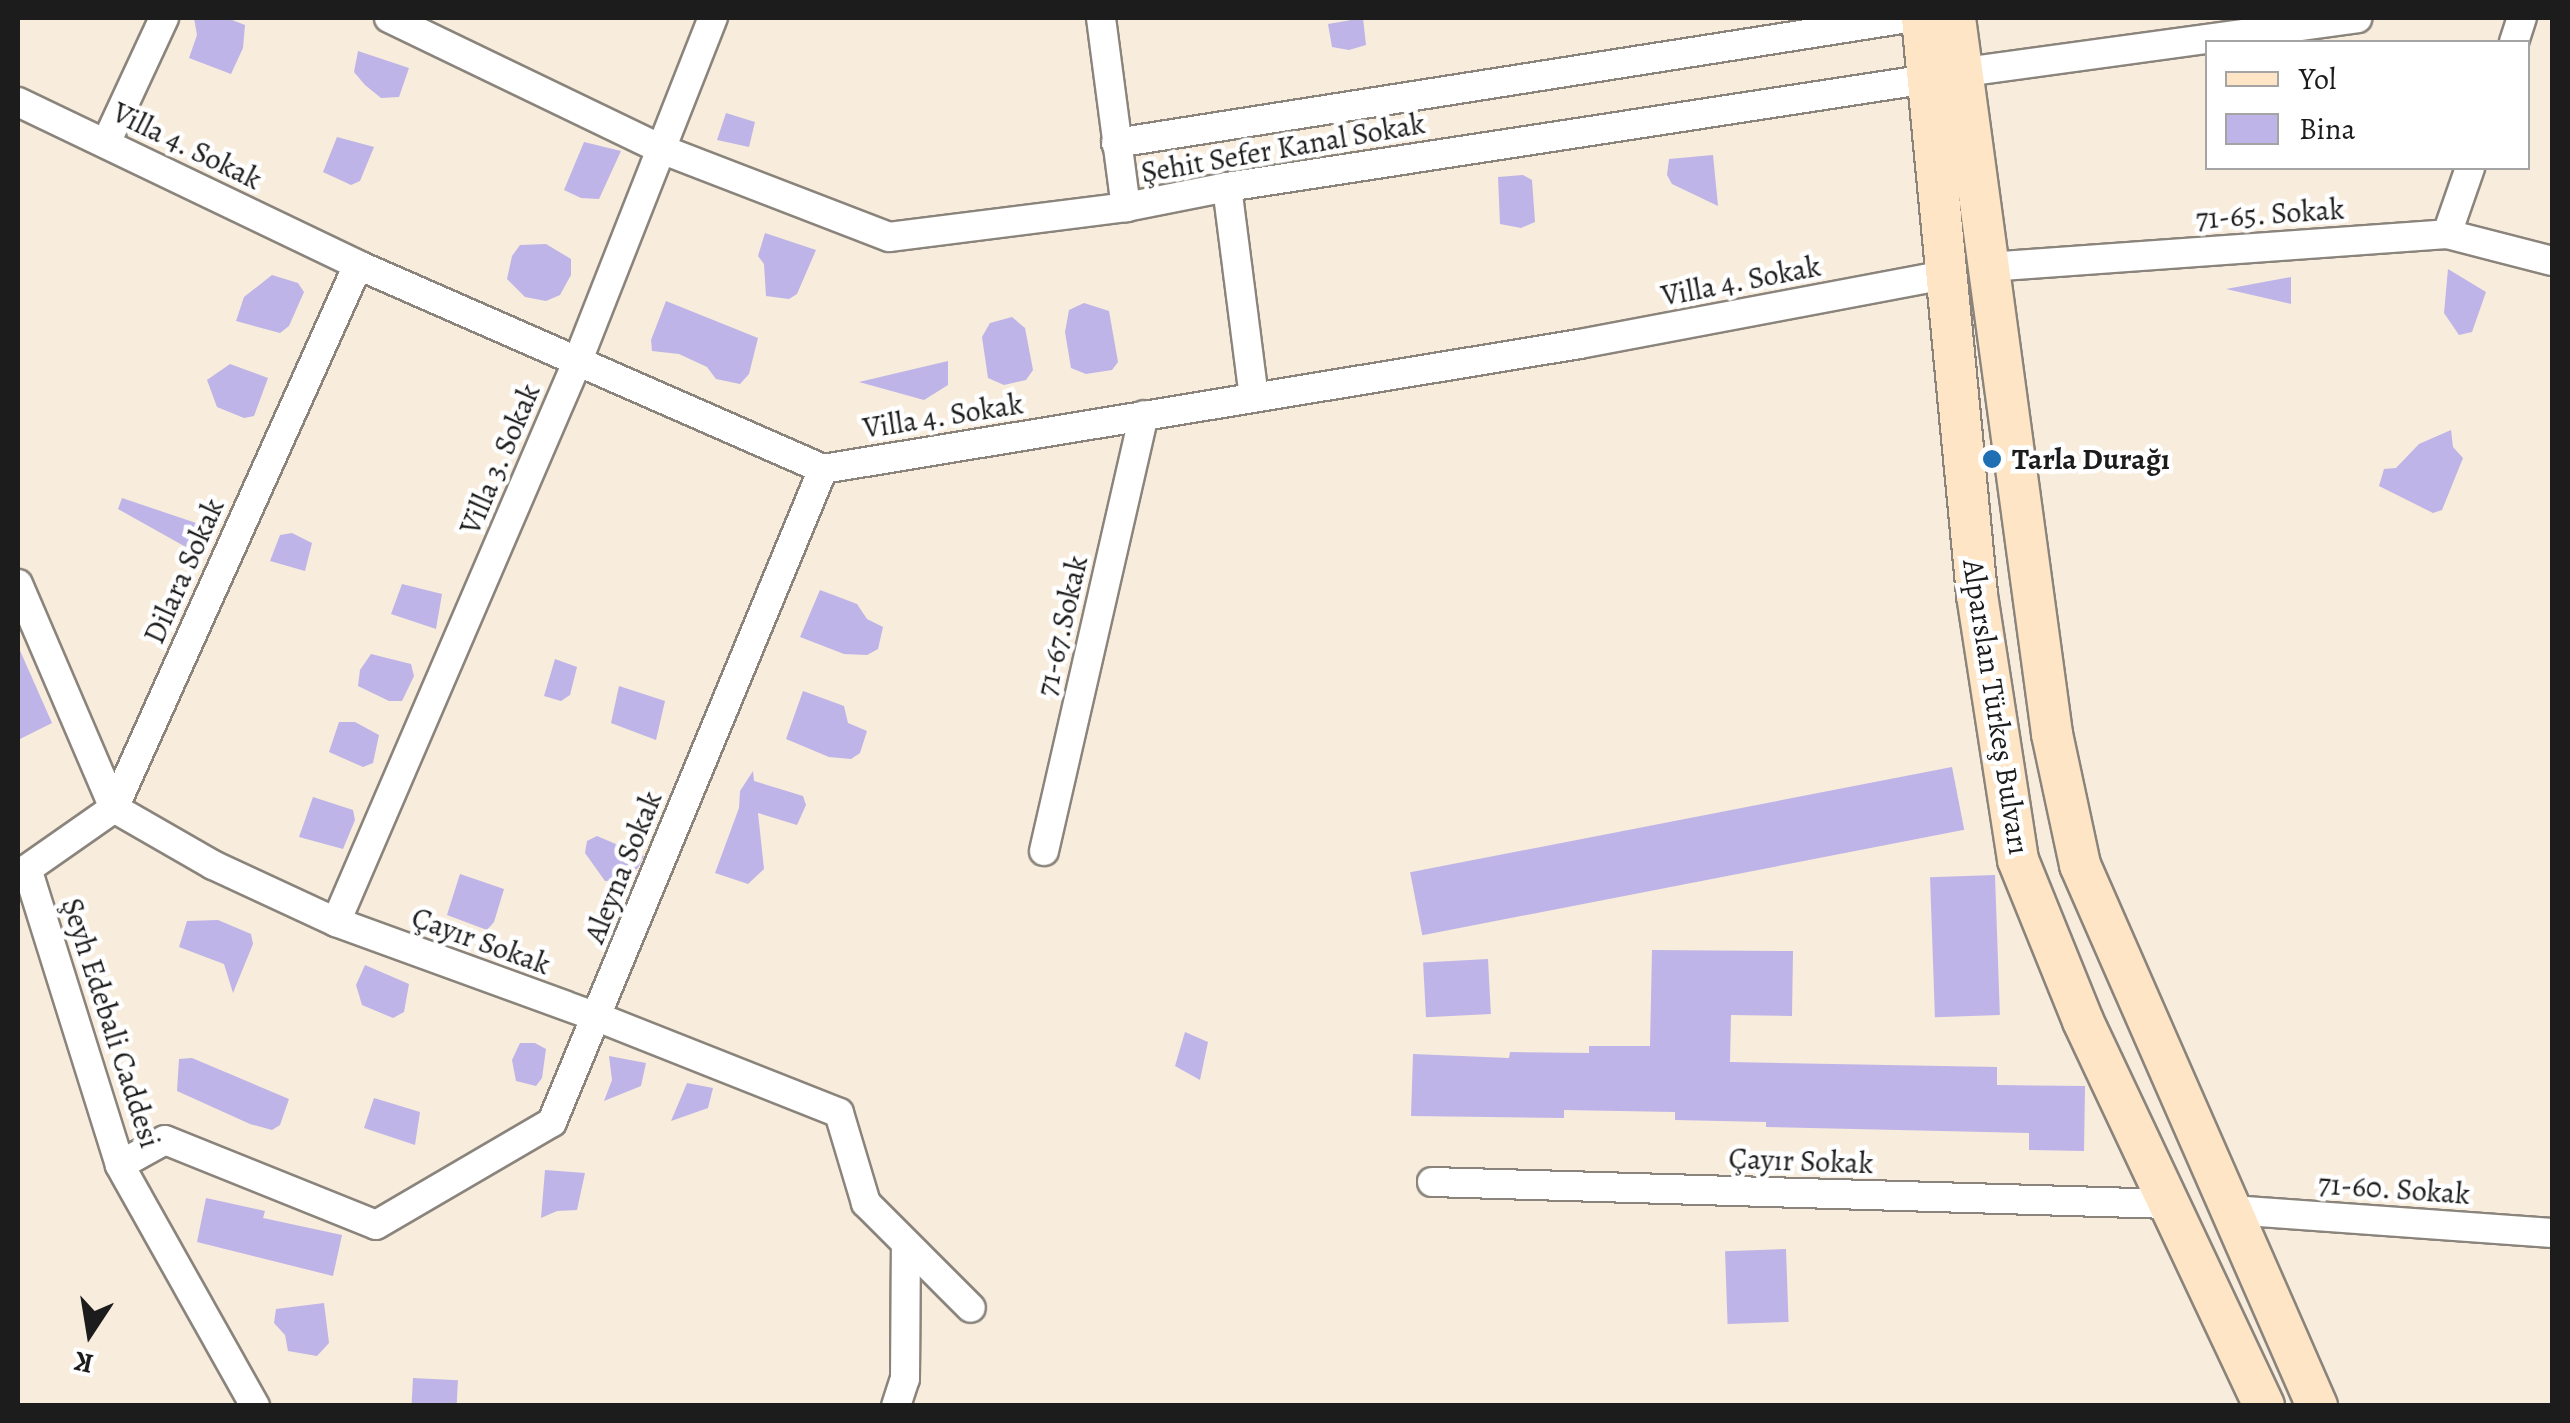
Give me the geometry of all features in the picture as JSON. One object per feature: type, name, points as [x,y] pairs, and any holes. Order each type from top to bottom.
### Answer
[{"type":"street","points":[[106,143],[164,18]]},
{"type":"street","name":"Şehit Sefer Kanal Sokak","points":[[389,18],[661,149],[889,237],[1126,207],[1227,187],[1946,76],[2357,18]]},
{"type":"street","name":"Villa 3. Sokak","points":[[336,922],[578,360],[713,18]]},
{"type":"street","points":[[1100,18],[1126,207]]},
{"type":"street","name":"Şehit Sefer Kanal Sokak","points":[[1116,143],[1908,18]]},
{"type":"street","name":"Alparslan Türkeş Bulvarı","points":[[1922,18],[1946,76],[1988,267],[2052,734],[2080,865],[2317,1406]]},
{"type":"street","name":"Alparslan Türkeş Bulvarı","points":[[1955,18],[1946,76],[1945,276],[1976,595],[2018,860],[2082,1021],[2264,1406]]},
{"type":"street","name":"Villa 4. Sokak","points":[[18,102],[358,265],[824,469],[1580,344],[1945,276]]},
{"type":"street","points":[[2446,234],[2469,170]]},
{"type":"street","points":[[1227,187],[1254,397]]},
{"type":"street","name":"71-65. Sokak","points":[[1988,267],[2446,234],[2552,262]]},
{"type":"street","name":"Dilara Sokak","points":[[114,808],[358,265]]},
{"type":"street","name":"71-67.Sokak","points":[[1044,851],[1144,415]]},
{"type":"street","name":"Aleyna Sokak","points":[[120,1165],[166,1140],[376,1225],[552,1122],[824,469]]},
{"type":"street","points":[[18,584],[114,808]]},
{"type":"street","name":"Şeyh Edebali Caddesi","points":[[114,808],[27,869],[120,1165],[255,1406]]},
{"type":"street","name":"Çayır Sokak","points":[[114,808],[213,866],[336,922],[597,1017],[839,1113],[866,1204],[971,1308]]},
{"type":"street","name":"Çayır Sokak","points":[[1432,1182],[2168,1204]]},
{"type":"street","name":"71-60. Sokak","points":[[2232,1210],[2552,1233]]},
{"type":"street","points":[[896,1406],[906,1379],[906,1245]]},
{"type":"building","points":[[194,18],[227,18],[245,25],[243,48],[231,74],[189,58],[197,35]]},
{"type":"building","points":[[1363,18],[1366,45],[1349,50],[1332,47],[1328,24]]},
{"type":"building","points":[[358,51],[409,68],[399,97],[381,98],[365,85],[354,72]]},
{"type":"building","points":[[726,113],[755,122],[749,147],[717,140]]},
{"type":"building","points":[[337,137],[374,147],[360,181],[351,185],[323,172]]},
{"type":"building","points":[[584,142],[621,151],[599,199],[581,198],[564,190]]},
{"type":"building","points":[[1713,155],[1718,206],[1672,184],[1667,175],[1669,159]]},
{"type":"building","points":[[1523,175],[1532,180],[1535,222],[1521,228],[1500,224],[1498,177]]},
{"type":"building","points":[[765,233],[816,250],[797,294],[789,299],[766,296],[764,264],[758,256]]},
{"type":"building","points":[[546,244],[571,259],[571,275],[560,295],[546,301],[525,297],[507,279],[512,256],[520,245]]},
{"type":"building","points":[[2448,269],[2486,292],[2472,332],[2459,335],[2444,313]]},
{"type":"building","points":[[272,275],[298,283],[304,292],[289,326],[280,333],[236,321],[244,297]]},
{"type":"building","points":[[2291,277],[2291,304],[2226,289]]},
{"type":"building","points":[[666,301],[758,338],[749,374],[740,384],[716,379],[707,367],[679,354],[652,351],[651,340]]},
{"type":"building","points":[[1084,303],[1109,311],[1118,362],[1112,370],[1086,374],[1071,368],[1065,332],[1069,310]]},
{"type":"building","points":[[1012,317],[1025,328],[1033,370],[1026,380],[1004,385],[988,378],[982,337],[990,323]]},
{"type":"building","points":[[948,361],[948,385],[924,400],[859,382]]},
{"type":"building","points":[[230,364],[268,378],[254,416],[244,418],[217,407],[207,380]]},
{"type":"building","points":[[2451,430],[2453,447],[2463,458],[2442,510],[2433,513],[2379,486],[2384,469],[2396,468],[2419,444]]},
{"type":"building","points":[[122,498],[199,524],[193,551],[118,509]]},
{"type":"building","points":[[292,533],[312,543],[305,571],[270,561],[280,535]]},
{"type":"building","points":[[402,584],[442,594],[436,629],[391,614]]},
{"type":"building","points":[[820,590],[857,604],[867,619],[883,627],[878,649],[867,655],[844,654],[800,637]]},
{"type":"building","points":[[18,646],[52,723],[18,740]]},
{"type":"building","points":[[371,654],[411,664],[414,676],[402,701],[389,701],[358,686],[360,670]]},
{"type":"building","points":[[555,659],[577,667],[570,695],[561,701],[544,696]]},
{"type":"building","points":[[619,686],[665,701],[656,740],[611,723]]},
{"type":"building","points":[[803,691],[844,706],[848,723],[867,731],[860,753],[851,759],[829,757],[786,739]]},
{"type":"building","points":[[339,722],[355,722],[379,735],[373,763],[363,767],[329,752]]},
{"type":"building","points":[[1952,767],[1964,830],[1422,935],[1410,872]]},
{"type":"building","points":[[753,771],[754,781],[803,796],[806,805],[797,825],[758,813],[764,869],[748,884],[715,873],[739,808],[740,791]]},
{"type":"building","points":[[313,797],[353,810],[355,820],[343,849],[299,837]]},
{"type":"building","points":[[597,836],[644,856],[638,868],[620,881],[605,881],[585,853],[587,841]]},
{"type":"building","points":[[460,874],[504,889],[494,922],[487,930],[447,915]]},
{"type":"building","points":[[1995,875],[2000,1015],[1935,1017],[1930,877]]},
{"type":"building","points":[[218,920],[251,934],[253,944],[233,993],[224,964],[179,947],[187,921]]},
{"type":"building","points":[[1652,950],[1793,951],[1792,1016],[1731,1015],[1730,1062],[1997,1067],[1997,1085],[2085,1086],[2084,1151],[2029,1150],[2029,1133],[1766,1127],[1766,1122],[1675,1120],[1675,1112],[1564,1110],[1564,1118],[1411,1116],[1413,1054],[1509,1058],[1510,1052],[1589,1053],[1589,1046],[1650,1046]]},
{"type":"building","points":[[1488,959],[1491,1014],[1426,1017],[1423,962]]},
{"type":"building","points":[[365,965],[409,984],[404,1012],[393,1018],[362,1005],[356,985]]},
{"type":"building","points":[[1185,1032],[1208,1042],[1200,1080],[1175,1066]]},
{"type":"building","points":[[520,1043],[535,1043],[546,1049],[542,1078],[536,1086],[516,1081],[512,1060]]},
{"type":"building","points":[[609,1056],[646,1063],[641,1086],[604,1101],[612,1080]]},
{"type":"building","points":[[192,1058],[289,1099],[280,1125],[272,1130],[250,1124],[177,1091],[179,1059]]},
{"type":"building","points":[[687,1083],[713,1088],[708,1108],[671,1121]]},
{"type":"building","points":[[374,1098],[420,1112],[415,1145],[364,1128]]},
{"type":"building","points":[[545,1170],[585,1173],[577,1210],[557,1211],[541,1218]]},
{"type":"building","points":[[206,1198],[265,1211],[263,1218],[342,1235],[333,1276],[197,1242]]},
{"type":"building","points":[[1786,1249],[1789,1322],[1728,1324],[1725,1251]]},
{"type":"building","points":[[324,1303],[329,1343],[317,1356],[288,1351],[285,1335],[274,1323],[276,1309]]},
{"type":"building","points":[[413,1378],[458,1380],[457,1406],[412,1406]]},
{"type":"place","name":"Tarla Durağı","points":[[1992,459]]}]
